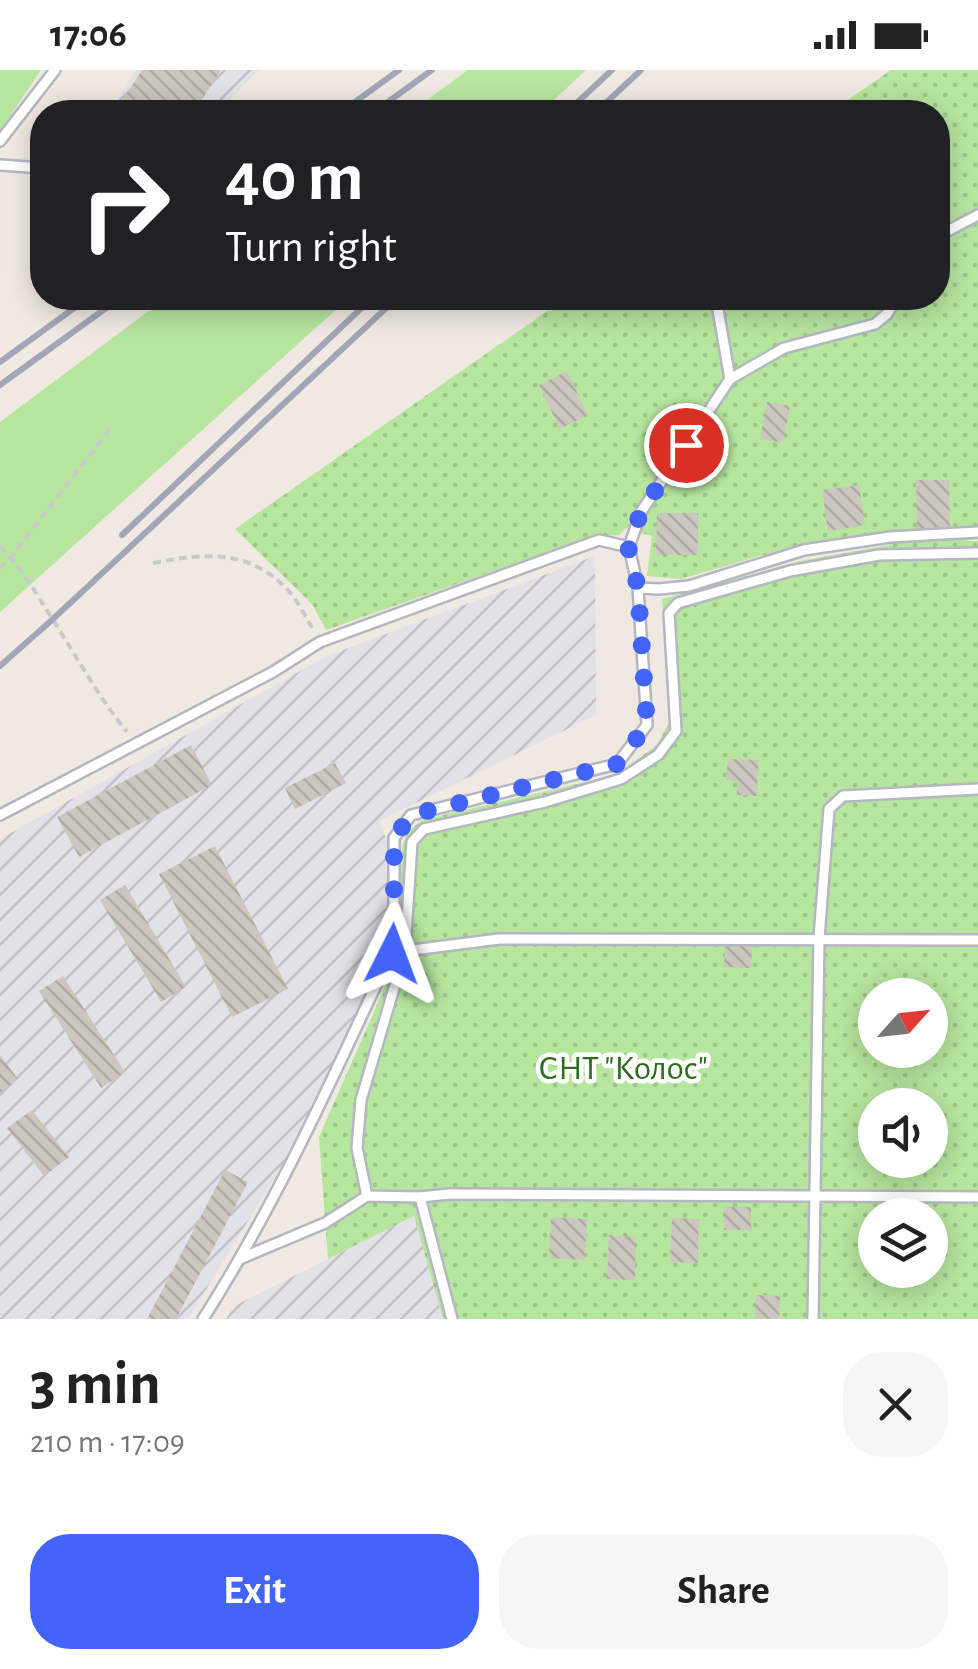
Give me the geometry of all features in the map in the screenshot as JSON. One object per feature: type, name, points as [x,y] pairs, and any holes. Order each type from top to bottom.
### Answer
[{"type":"lane","points":[[32,100],[55,70]]},
{"type":"lane","points":[[0,142],[30,103]]},
{"type":"lane","points":[[0,165],[30,167]]},
{"type":"lane","points":[[950,229],[978,214]]},
{"type":"lane","points":[[718,310],[730,379]]},
{"type":"lane","points":[[204,1319],[242,1258],[305,1137],[392,954],[394,838],[411,815],[617,764],[647,725],[638,588],[628,546],[641,512],[730,379],[784,348],[876,324],[889,310]]},
{"type":"lane","points":[[638,588],[689,586],[804,550],[890,537],[978,532]]},
{"type":"lane","points":[[0,815],[272,672],[320,642],[599,540],[628,546]]},
{"type":"lane","points":[[367,1196],[357,1148],[361,1100],[405,951],[412,842],[424,829],[545,802],[621,779],[658,755],[676,730],[669,614],[678,603],[790,572],[879,555],[978,553]]},
{"type":"lane","points":[[812,1319],[819,938],[829,809],[844,796],[978,790]]},
{"type":"lane","points":[[405,951],[499,939],[978,940]]},
{"type":"lane","points":[[242,1258],[325,1222],[367,1196],[978,1196]]},
{"type":"lane","points":[[420,1198],[452,1319]]},
{"type":"path","points":[[0,568],[110,429]]},
{"type":"path","points":[[0,547],[12,557],[103,702],[136,743]]},
{"type":"path","points":[[153,563],[228,557],[260,566],[292,596],[320,642]]},
{"type":"shaded area","points":[[136,70],[259,70],[230,100],[117,100]]},
{"type":"shaded area","points":[[595,556],[596,715],[379,821],[403,881],[341,1069],[188,1319],[0,1319],[0,839],[327,656]]},
{"type":"shaded area","points":[[414,1216],[443,1319],[226,1319],[234,1306]]},
{"type":"green space","points":[[0,70],[41,70],[0,131]]},
{"type":"green space","points":[[468,70],[586,70],[554,100],[427,100]]},
{"type":"green space","name":"СНТ \"Колос\"","points":[[891,70],[978,70],[978,539],[962,541],[978,541],[978,1319],[443,1319],[414,1216],[328,1259],[319,1137],[398,957],[402,846],[408,832],[422,820],[615,775],[656,746],[670,721],[662,599],[800,561],[894,544],[801,544],[681,579],[647,576],[652,536],[626,528],[619,535],[593,536],[326,630],[312,604],[235,529],[549,310],[950,310],[950,100],[847,100]]},
{"type":"green space","points":[[150,310],[336,310],[0,612],[0,422]]},
{"type":"building","points":[[142,70],[221,70],[202,100],[123,100]]},
{"type":"building","points":[[567,371],[588,415],[560,429],[539,385]]},
{"type":"building","points":[[767,402],[790,406],[783,443],[760,439]]},
{"type":"building","points":[[916,480],[949,480],[950,530],[917,531]]},
{"type":"building","points":[[859,485],[865,525],[828,531],[822,490]]},
{"type":"building","points":[[657,513],[698,513],[698,555],[656,555]]},
{"type":"building","points":[[191,745],[212,785],[79,857],[57,817]]},
{"type":"building","points":[[728,759],[758,760],[757,796],[737,795],[738,781],[726,780]]},
{"type":"building","points":[[335,763],[346,783],[295,809],[285,788]]},
{"type":"building","points":[[215,846],[288,989],[232,1017],[159,874]]},
{"type":"building","points":[[125,885],[186,987],[161,1002],[100,900]]},
{"type":"building","points":[[725,945],[752,946],[751,968],[724,967]]},
{"type":"building","points":[[63,976],[125,1072],[101,1088],[39,991]]},
{"type":"building","points":[[0,1055],[18,1079],[0,1093]]},
{"type":"building","points":[[32,1110],[69,1157],[44,1176],[7,1128]]},
{"type":"building","points":[[225,1170],[248,1182],[176,1319],[147,1319]]},
{"type":"building","points":[[724,1207],[751,1207],[751,1230],[724,1230]]},
{"type":"building","points":[[551,1217],[587,1219],[585,1260],[549,1258]]},
{"type":"building","points":[[672,1218],[699,1219],[698,1263],[670,1262]]},
{"type":"building","points":[[609,1235],[636,1237],[635,1280],[607,1279]]},
{"type":"building","points":[[756,1295],[780,1296],[779,1319],[755,1318]]},
{"type":"railway","points":[[358,100],[399,70]]},
{"type":"railway","points":[[391,100],[432,70]]},
{"type":"railway","points":[[580,100],[612,70]]},
{"type":"railway","points":[[609,100],[641,70]]},
{"type":"railway","points":[[0,362],[72,310]]},
{"type":"railway","points":[[0,385],[103,310]]},
{"type":"railway","points":[[122,535],[359,310]]},
{"type":"railway","points":[[0,666],[384,310]]},
{"type":"route","points":[[392,954],[394,838],[411,815],[617,764],[647,725],[638,588],[628,546],[641,512],[686,445]]}]
